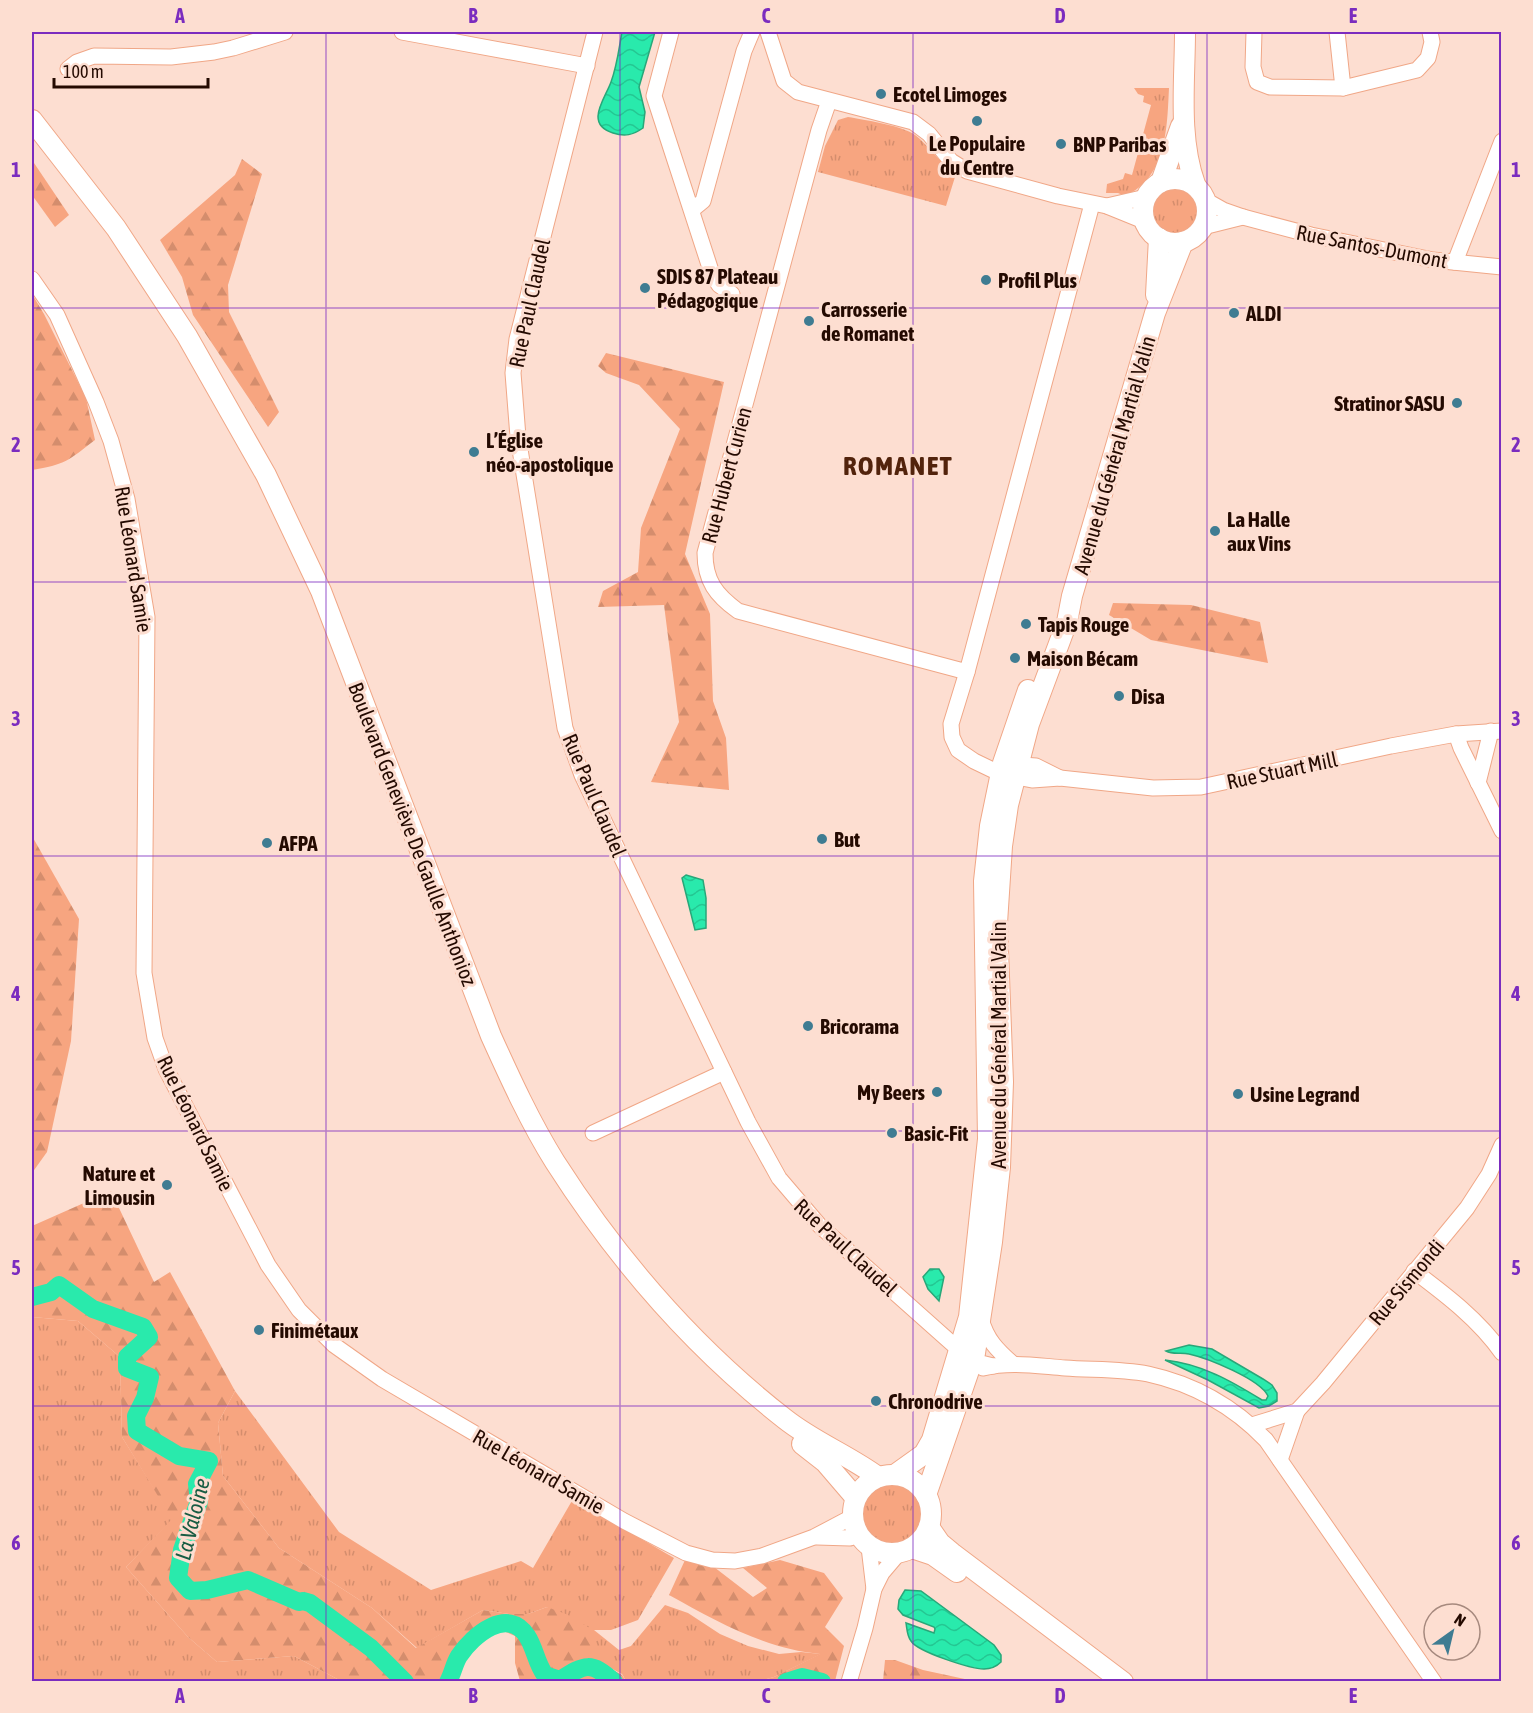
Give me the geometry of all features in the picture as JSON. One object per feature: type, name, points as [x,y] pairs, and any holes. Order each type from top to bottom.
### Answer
[{"type":"main road","points":[[1185,32],[1184,118],[1188,162],[1195,184],[1207,201],[1207,218],[1203,227],[1192,239],[1183,243],[1167,242],[1152,234],[1144,221],[1143,208],[1146,197],[1154,186],[1178,178],[1195,184]]},
{"type":"main road","points":[[1161,182],[1184,118]]},
{"type":"main road","name":"Boulevard Geneviève De Gaulle Anthonioz","points":[[32,120],[116,228],[187,336],[266,474],[321,591],[491,1036],[554,1160],[616,1250],[657,1298],[735,1377],[787,1420],[829,1448],[887,1476]]},
{"type":"main road","name":"Boulevard Geneviève De Gaulle Anthonioz","points":[[32,138],[106,233],[177,341],[257,480],[311,598],[483,1040],[505,1091],[555,1180],[586,1227],[630,1283],[671,1328],[729,1386],[825,1462],[858,1524]]},
{"type":"main road","name":"Avenue du Général Martial Valin","points":[[1155,313],[1159,238]]},
{"type":"main road","name":"Avenue du Général Martial Valin","points":[[926,1495],[960,1398],[969,1354],[969,1317],[988,1139],[983,891],[990,826],[1017,718],[1057,617],[1072,596],[1155,313],[1183,243]]},
{"type":"main road","name":"Avenue du Général Martial Valin","points":[[887,1476],[924,1454],[969,1354],[981,1318],[1000,1167],[1003,1082],[997,923],[1005,769]]},
{"type":"main road","points":[[905,1550],[922,1539],[929,1527],[931,1513],[926,1495],[912,1480],[887,1476],[864,1485],[858,1524],[881,1552],[905,1550],[933,1555],[1103,1682]]},
{"type":"main road","points":[[929,1527],[952,1553],[1123,1682]]},
{"type":"street","points":[[68,69],[85,58],[94,56],[171,57],[213,52],[282,32]]},
{"type":"street","points":[[402,32],[587,66]]},
{"type":"street","name":"Rue Paul Claudel","points":[[595,32],[517,339],[513,373],[518,437],[565,728],[582,775],[770,1164],[790,1194],[820,1226],[969,1354]]},
{"type":"street","points":[[671,32],[654,96],[712,274],[719,285],[732,294]]},
{"type":"street","points":[[692,210],[703,201],[744,51],[752,32]]},
{"type":"street","points":[[768,32],[784,81],[798,92],[913,122],[929,134],[951,161],[967,171],[1100,205],[1144,221]]},
{"type":"street","points":[[1254,32],[1253,67],[1257,82],[1270,87],[1344,88],[1417,70],[1428,58],[1432,42],[1430,32]]},
{"type":"street","points":[[1337,32],[1344,88]]},
{"type":"street","name":"Rue Hubert Curien","points":[[829,101],[819,130],[705,553],[705,569],[712,585],[723,600],[738,611],[967,672]]},
{"type":"street","points":[[1455,262],[1502,141]]},
{"type":"street","points":[[1100,205],[1146,197]]},
{"type":"street","name":"Rue Santos-Dumont","points":[[1207,201],[1243,218],[1351,244],[1433,261],[1502,267]]},
{"type":"street","points":[[1005,769],[974,760],[958,750],[952,737],[951,724],[1100,205]]},
{"type":"street","name":"Rue Santos-Dumont","points":[[1203,227],[1243,218]]},
{"type":"street","name":"Rue Léonard Samie","points":[[32,279],[57,315],[111,441],[127,499],[147,617],[144,973],[155,1038],[166,1069],[268,1265],[299,1310],[318,1330],[334,1345],[382,1379],[624,1521],[686,1553],[712,1560],[735,1561],[762,1556],[858,1524]]},
{"type":"street","points":[[1478,783],[1496,731]]},
{"type":"street","name":"Rue Stuart Mill","points":[[1005,769],[1040,767],[1060,778],[1138,787],[1201,787],[1456,734],[1496,731]]},
{"type":"street","points":[[1456,734],[1502,831]]},
{"type":"street","points":[[593,1133],[724,1072]]},
{"type":"street","name":"Rue Sismondi","points":[[1280,1460],[1297,1411],[1323,1383],[1467,1208],[1489,1174],[1502,1145]]},
{"type":"street","points":[[1414,1271],[1454,1302],[1502,1353]]},
{"type":"street","points":[[981,1318],[985,1333],[994,1347],[1013,1364]]},
{"type":"street","points":[[969,1354],[1013,1364],[1147,1374],[1190,1387],[1228,1407],[1252,1425],[1266,1440],[1434,1682]]},
{"type":"street","points":[[969,1354],[993,1366]]},
{"type":"street","points":[[960,1398],[972,1376],[980,1369],[1013,1364]]},
{"type":"street","name":"Rue Sismondi","points":[[1252,1425],[1297,1411]]},
{"type":"street","points":[[858,1524],[874,1589]]},
{"type":"street","points":[[850,1676],[874,1589],[882,1573],[905,1550]]},
{"type":"green space","points":[[1134,88],[1169,88],[1162,150],[1157,164],[1139,188],[1125,196],[1118,193],[1106,193],[1107,184],[1123,179],[1125,173],[1132,175],[1151,105],[1143,102],[1144,96],[1138,94]]},
{"type":"green space","points":[[848,117],[898,128],[912,133],[922,141],[955,177],[946,206],[818,172],[825,146],[838,120]]},
{"type":"green space","points":[[242,159],[262,174],[228,285],[229,312],[279,412],[268,427],[193,315],[182,277],[160,240],[235,175]]},
{"type":"green space","points":[[32,160],[69,215],[55,227],[32,195]]},
{"type":"green space","points":[[1175,185],[1192,192],[1199,209],[1192,226],[1175,233],[1158,226],[1151,209],[1158,192]]},
{"type":"green space","points":[[32,294],[86,398],[95,440],[66,461],[32,470]]},
{"type":"green space","points":[[606,353],[724,382],[685,554],[710,614],[713,701],[726,738],[729,790],[651,782],[679,722],[664,605],[598,607],[603,591],[638,572],[641,528],[680,429],[639,385],[606,373],[598,366]]},
{"type":"green space","points":[[1113,603],[1191,605],[1260,622],[1268,663],[1151,640],[1109,615]]},
{"type":"green space","points":[[32,836],[79,919],[71,1041],[47,1152],[32,1173]]},
{"type":"green space","points":[[111,1191],[154,1282],[170,1272],[235,1391],[218,1423],[223,1476],[279,1548],[372,1608],[416,1648],[483,1610],[528,1614],[547,1607],[566,1614],[593,1630],[595,1660],[622,1675],[626,1681],[520,1681],[515,1663],[515,1636],[501,1630],[474,1628],[449,1682],[341,1681],[294,1656],[217,1662],[188,1637],[126,1567],[172,1519],[122,1437],[120,1357],[78,1321],[32,1317],[32,1226]]},
{"type":"green space","points":[[32,1317],[78,1321],[120,1357],[122,1437],[173,1519],[126,1567],[188,1637],[217,1662],[294,1656],[341,1681],[32,1681]]},
{"type":"green space","points":[[235,1391],[339,1532],[431,1590],[521,1561],[533,1568],[573,1499],[674,1558],[638,1620],[611,1630],[594,1630],[619,1650],[631,1646],[665,1605],[688,1613],[720,1634],[748,1646],[779,1654],[801,1652],[821,1654],[774,1677],[759,1681],[626,1681],[622,1674],[595,1660],[547,1607],[528,1614],[483,1610],[417,1648],[372,1608],[279,1548],[223,1476],[218,1423]]},
{"type":"green space","points":[[884,1481],[898,1481],[910,1486],[919,1495],[924,1514],[922,1527],[915,1538],[898,1547],[884,1547],[872,1542],[863,1533],[858,1521],[858,1507],[863,1495],[872,1486]]},
{"type":"green space","points":[[685,1560],[714,1567],[753,1597],[767,1588],[743,1568],[780,1560],[824,1573],[843,1598],[825,1627],[844,1646],[835,1681],[759,1681],[774,1677],[820,1654],[760,1640],[723,1624],[669,1595]]},
{"type":"green space","points":[[885,1660],[895,1660],[923,1670],[974,1681],[883,1681]]},
{"type":"water","points":[[622,32],[655,32],[639,87],[645,112],[643,128],[625,135],[604,129],[598,117],[601,103],[615,70]]},
{"type":"water","points":[[686,875],[703,880],[706,898],[706,928],[695,930],[682,878]]},
{"type":"water","points":[[930,1269],[939,1269],[944,1277],[939,1301],[928,1289],[923,1277]]},
{"type":"water","points":[[1189,1345],[1212,1349],[1263,1379],[1272,1385],[1277,1393],[1277,1401],[1259,1408],[1165,1360],[1204,1369],[1266,1400],[1268,1396],[1263,1389],[1232,1370],[1197,1356],[1166,1351]]},
{"type":"water","points":[[905,1590],[921,1591],[994,1645],[1001,1655],[1001,1662],[991,1668],[977,1668],[945,1659],[916,1645],[909,1637],[906,1623],[934,1633],[935,1629],[903,1615],[898,1609],[899,1600]]},
{"type":"waterway","name":"La Valoine","points":[[32,1297],[51,1292],[59,1285],[93,1309],[143,1327],[149,1337],[127,1357],[127,1368],[150,1377],[145,1398],[136,1416],[137,1431],[179,1456],[209,1461],[197,1484],[199,1501],[182,1550],[178,1578],[190,1591],[207,1590],[248,1580],[299,1602],[310,1603],[371,1648],[405,1682]]},
{"type":"waterway","name":"La Valoine","points":[[448,1682],[465,1648],[482,1633],[501,1624],[519,1627],[527,1636],[545,1675],[560,1680],[588,1667],[606,1675],[614,1682]]},
{"type":"waterway","name":"La Valoine","points":[[786,1682],[802,1677],[822,1682]]},
{"type":"place","name":"Ecotel Limoges","points":[[881,94]]},
{"type":"place","name":"Le Populaire du Centre","points":[[977,121]]},
{"type":"place","name":"BNP Paribas","points":[[1061,144]]},
{"type":"place","name":"Profil Plus","points":[[986,280]]},
{"type":"place","name":"SDIS 87 Plateau Pédagogique","points":[[645,288]]},
{"type":"place","name":"ALDI","points":[[1234,313]]},
{"type":"place","name":"Carrosserie de Romanet","points":[[809,321]]},
{"type":"place","name":"Stratinor SASU","points":[[1457,403]]},
{"type":"place","name":"L’Église néo-apostolique","points":[[474,452]]},
{"type":"place","name":"La Halle aux Vins","points":[[1215,531]]},
{"type":"place","name":"Tapis Rouge","points":[[1026,624]]},
{"type":"place","name":"Maison Bécam","points":[[1015,658]]},
{"type":"place","name":"Disa","points":[[1119,696]]},
{"type":"place","name":"But","points":[[822,839]]},
{"type":"place","name":"AFPA","points":[[267,843]]},
{"type":"place","name":"Bricorama","points":[[808,1026]]},
{"type":"place","name":"My Beers","points":[[937,1092]]},
{"type":"place","name":"Usine Legrand","points":[[1238,1094]]},
{"type":"place","name":"Basic-Fit","points":[[892,1133]]},
{"type":"place","name":"Nature et Limousin","points":[[167,1185]]},
{"type":"place","name":"Finimétaux","points":[[259,1330]]},
{"type":"place","name":"Chronodrive","points":[[876,1401]]},
{"type":"district","name":"ROMANET","points":[[898,465]]}]
